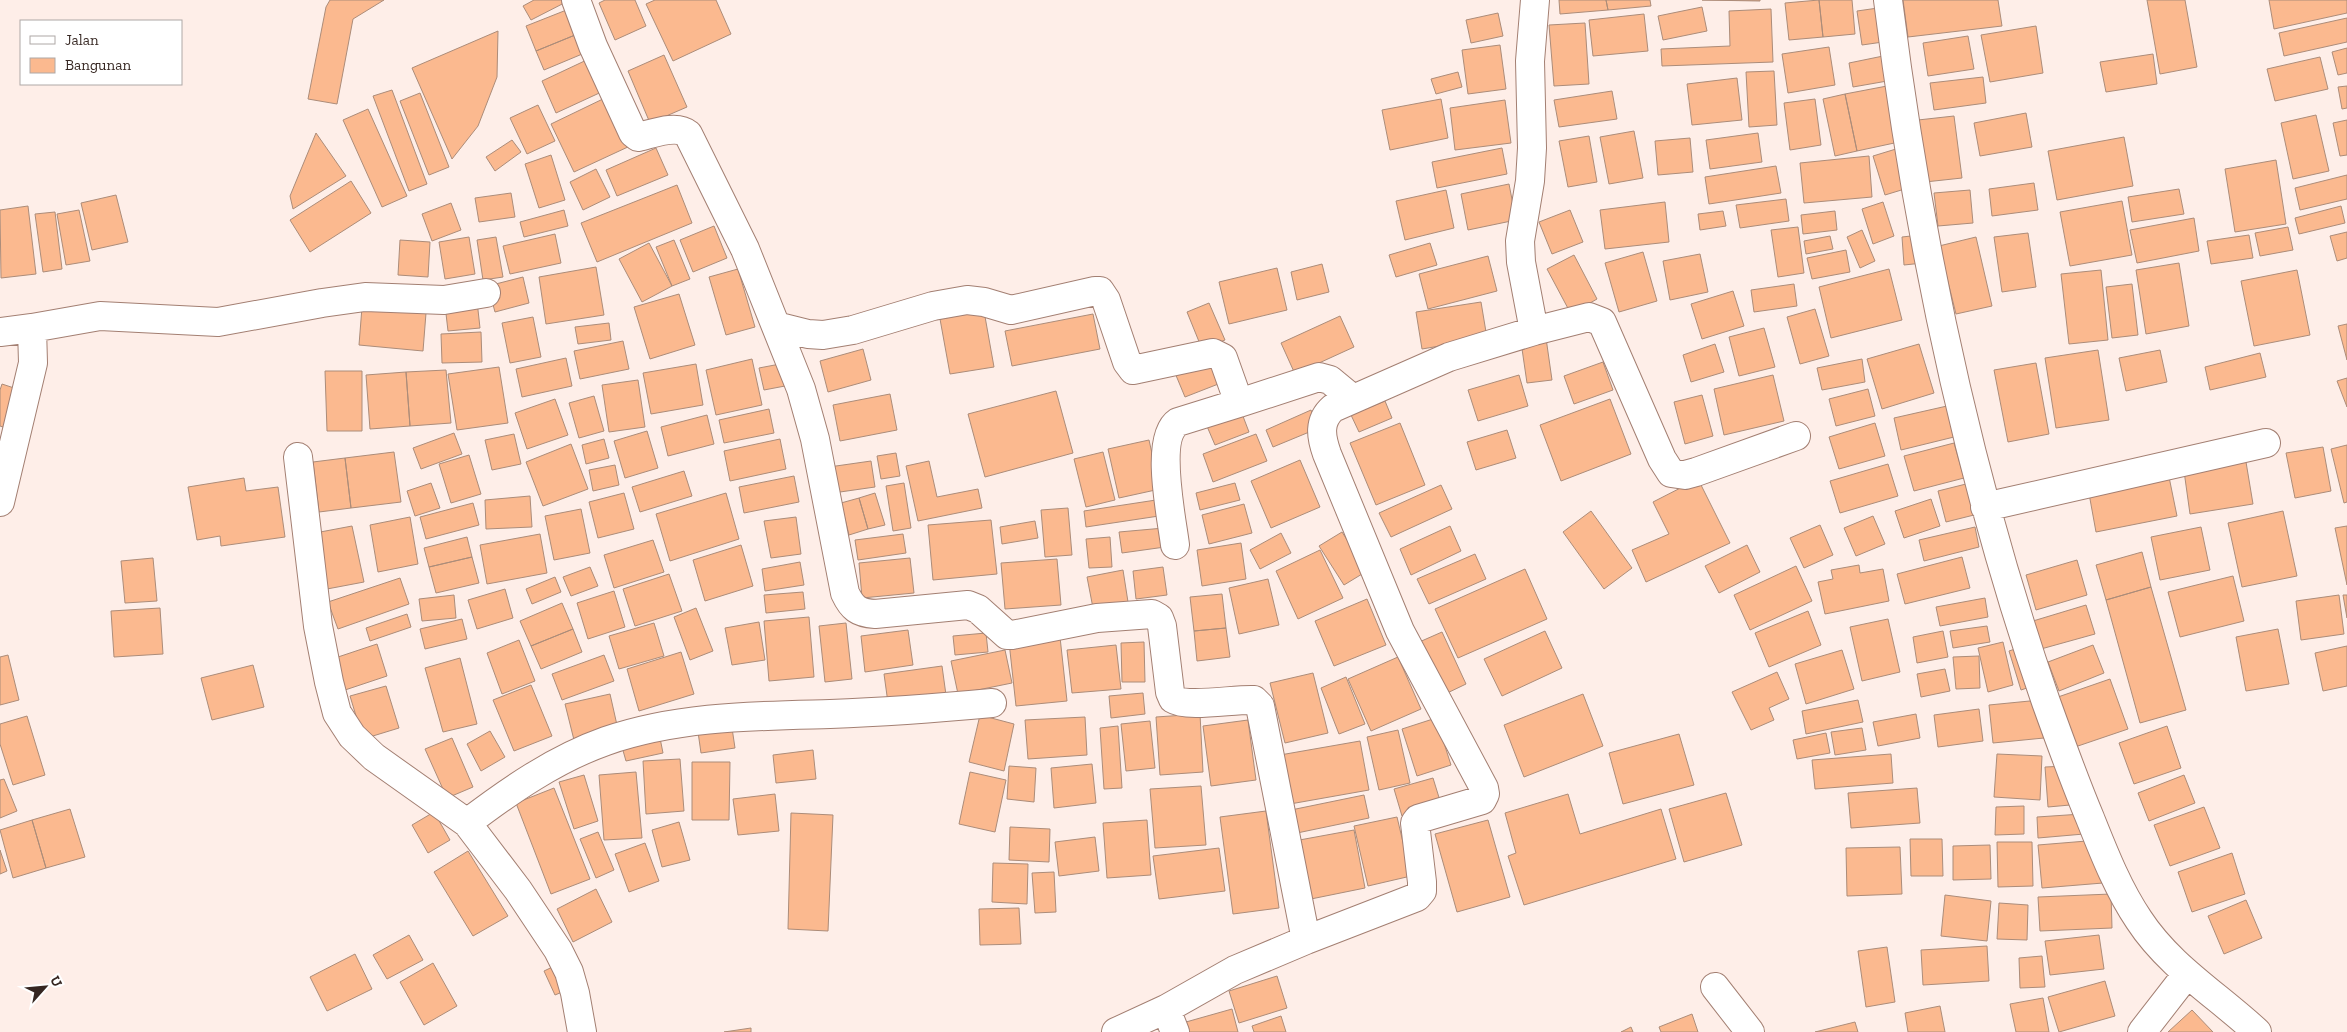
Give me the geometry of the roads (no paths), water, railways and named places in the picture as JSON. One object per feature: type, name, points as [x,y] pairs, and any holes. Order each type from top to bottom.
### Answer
[{"type":"street","points":[[576,0],[593,46],[633,133],[638,137],[680,129],[688,134],[745,249],[800,389],[814,439],[845,593],[851,606],[862,613],[875,614],[968,605],[978,609],[1007,635],[1012,636],[1098,618],[1152,614],[1159,618],[1162,626],[1170,692],[1173,699],[1179,702],[1254,700],[1260,706],[1306,940]]},
{"type":"street","points":[[1534,331],[1521,262],[1520,241],[1530,180],[1532,148],[1530,61],[1535,0]]},
{"type":"street","points":[[1888,0],[1918,207],[1959,404],[1985,506],[2013,602],[2064,754],[2106,859],[2139,920],[2180,967],[2256,1032]]},
{"type":"street","points":[[776,326],[808,334],[823,335],[853,330],[933,306],[967,300],[984,302],[1011,310],[1090,291],[1100,291],[1106,300],[1131,368],[1139,370],[1213,353],[1223,358],[1239,403]]},
{"type":"street","points":[[0,332],[100,316],[218,322],[365,297],[444,300],[486,293]]},
{"type":"street","points":[[1116,1032],[1170,1021],[1236,970],[1306,940],[1418,897],[1422,891],[1422,882],[1416,823],[1418,819],[1482,800],[1485,794],[1484,788],[1400,631],[1324,445],[1322,437],[1324,416],[1333,408],[1449,357],[1534,331],[1589,317],[1602,322],[1662,459],[1672,473],[1685,475],[1696,472],[1796,436]]},
{"type":"street","points":[[0,502],[33,363],[32,328]]},
{"type":"street","points":[[1175,544],[1165,456],[1171,430],[1178,422],[1319,377],[1330,380],[1353,399]]},
{"type":"street","points":[[1985,506],[2266,443]]},
{"type":"street","points":[[298,457],[318,626],[337,713],[352,736],[374,757],[466,823],[518,890],[558,950],[569,972],[582,1032]]},
{"type":"street","points":[[466,823],[512,789],[575,754],[606,741],[643,730],[693,721],[742,717],[939,708],[992,703]]},
{"type":"street","points":[[2142,1032],[2180,967]]},
{"type":"street","points":[[1715,987],[1750,1032]]}]
